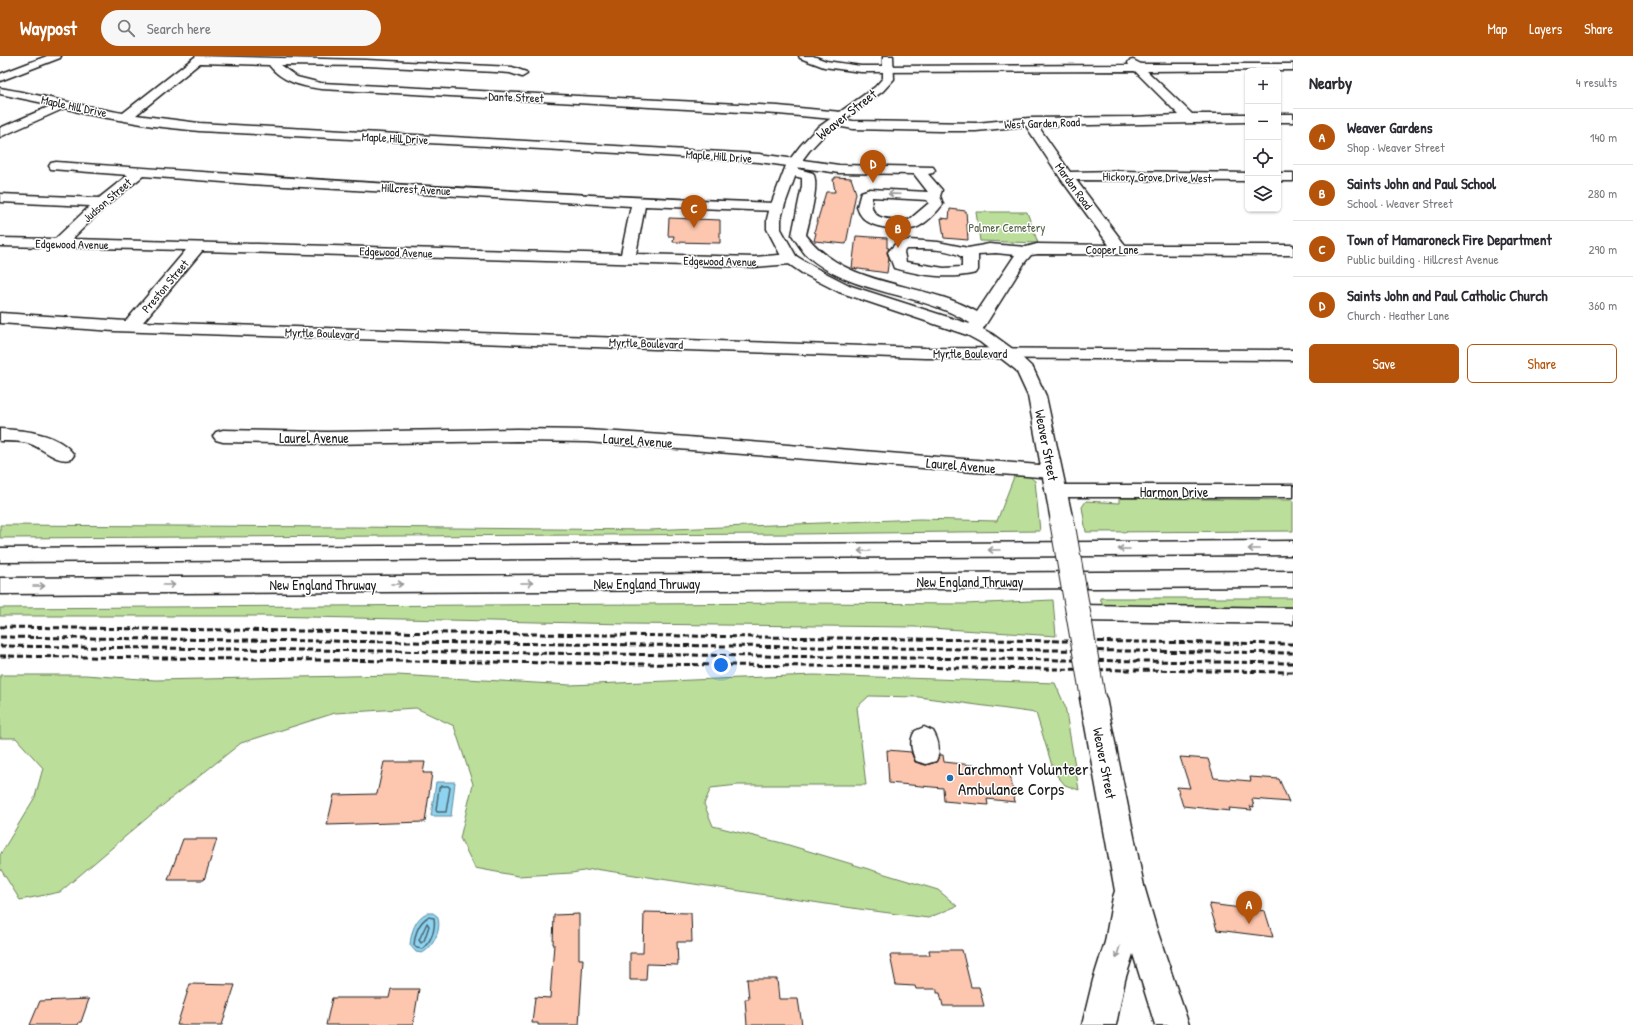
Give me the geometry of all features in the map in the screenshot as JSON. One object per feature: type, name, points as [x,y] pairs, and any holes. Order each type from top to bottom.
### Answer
[{"type":"main road","points":[[0,78],[56,56]]},
{"type":"main road","points":[[804,56],[824,64],[845,68],[889,69],[1140,69],[1293,67]]},
{"type":"main road","name":"Weaver Street","points":[[888,56],[888,79],[879,90],[820,132],[805,148],[792,167],[777,207],[774,219],[774,229],[778,240],[791,258],[808,270],[845,289],[934,317],[976,326],[1024,368],[1037,396],[1062,521],[1088,613],[1093,698],[1129,886],[1140,927],[1172,1025]]},
{"type":"main road","points":[[1120,56],[1140,69],[1189,118]]},
{"type":"main road","points":[[126,117],[200,58],[272,62],[366,63],[488,68],[512,70],[522,74]]},
{"type":"main road","name":"Dante Street","points":[[272,62],[278,71],[287,77],[298,82],[321,86],[778,110],[838,119]]},
{"type":"main road","name":"Maple Hill Drive","points":[[0,91],[40,98],[62,105],[153,122],[198,127],[618,149],[758,158],[792,167]]},
{"type":"main road","points":[[0,133],[62,105]]},
{"type":"main road","name":"West Garden Road","points":[[838,119],[854,124],[914,127],[976,127],[1029,122],[1245,118]]},
{"type":"main road","points":[[1281,118],[1293,118]]},
{"type":"main road","name":"Mardon Road","points":[[1029,122],[1120,250]]},
{"type":"main road","name":"Hillcrest Avenue","points":[[56,166],[139,173],[639,202],[777,207]]},
{"type":"main road","points":[[792,167],[923,170],[935,190],[933,196],[936,204],[924,213],[916,224],[878,222],[870,218],[865,209],[866,195],[870,193],[933,196]]},
{"type":"main road","points":[[792,167],[808,176],[809,186],[799,235],[803,244],[809,250],[825,263],[860,279],[954,308],[976,326],[1018,259],[1026,252]]},
{"type":"main road","name":"Judson Street","points":[[58,244],[102,202],[139,173]]},
{"type":"main road","name":"Hickory Grove Drive West","points":[[1066,176],[1118,175],[1245,177]]},
{"type":"main road","points":[[1281,177],[1293,177]]},
{"type":"main road","points":[[0,198],[102,202]]},
{"type":"main road","points":[[627,259],[639,202]]},
{"type":"main road","points":[[865,209],[858,212],[859,228],[899,239],[902,245]]},
{"type":"main road","name":"Edgewood Avenue","points":[[0,242],[198,246],[755,262],[791,258]]},
{"type":"main road","points":[[899,265],[896,252],[902,245]]},
{"type":"main road","points":[[899,265],[924,270],[961,273],[970,270],[970,255],[954,248],[902,245]]},
{"type":"main road","name":"Preston Street","points":[[131,326],[198,246]]},
{"type":"main road","name":"Cooper Lane","points":[[967,253],[978,248],[994,248],[1026,252],[1037,249],[1293,250]]},
{"type":"main road","points":[[880,285],[899,265]]},
{"type":"main road","name":"Myrtle Boulevard","points":[[0,318],[131,326],[925,353],[1293,355]]},
{"type":"main road","points":[[0,435],[32,437],[46,442],[64,455]]},
{"type":"main road","name":"Laurel Avenue","points":[[223,436],[327,438],[517,435],[587,436],[662,441],[1054,481]]},
{"type":"main road","name":"Harmon Drive","points":[[1054,481],[1293,490]]},
{"type":"main road","points":[[0,555],[1293,548]]},
{"type":"main road","name":"New England Thruway","points":[[0,586],[1293,579]]},
{"type":"main road","points":[[1088,613],[1293,616]]},
{"type":"main road","points":[[1099,1025],[1121,942],[1129,886]]},
{"type":"green space","name":"Palmer Cemetery","points":[[976,212],[1027,212],[1038,243],[980,241]]},
{"type":"green space","points":[[1015,474],[1030,477],[1035,481],[1040,531],[792,534],[0,538],[0,525],[649,530],[920,519],[997,521]]},
{"type":"green space","points":[[1119,498],[1293,500],[1293,531],[1086,532],[1082,507],[1086,501],[1119,503]]},
{"type":"green space","points":[[1100,598],[1293,598],[1293,607],[1103,605]]},
{"type":"green space","points":[[1053,600],[1056,636],[915,627],[627,624],[265,616],[0,616],[0,608],[804,603],[965,604]]},
{"type":"green space","points":[[0,675],[85,675],[155,680],[397,675],[570,685],[814,675],[1055,683],[1065,706],[1079,790],[1065,785],[1054,772],[1036,713],[919,697],[869,696],[857,707],[866,785],[738,785],[711,788],[704,804],[713,826],[782,843],[938,890],[957,906],[928,918],[595,869],[572,873],[518,876],[475,868],[460,838],[473,784],[454,726],[416,708],[335,713],[241,743],[153,813],[60,892],[20,900],[0,868],[0,855],[35,797],[43,768],[16,738],[0,738]]},
{"type":"water","points":[[436,782],[455,782],[451,816],[431,816]]},
{"type":"water","points":[[427,913],[433,913],[437,916],[439,921],[438,932],[430,947],[422,953],[416,952],[410,945],[411,936],[414,926],[419,918]]},
{"type":"building","points":[[835,177],[851,178],[856,193],[846,244],[814,241],[816,233],[814,232],[826,192],[835,192],[833,179],[835,179]]},
{"type":"building","points":[[950,209],[966,211],[968,240],[944,238],[941,218],[949,219]]},
{"type":"building","points":[[669,218],[720,220],[720,243],[673,242],[674,236],[668,236]]},
{"type":"building","points":[[856,236],[887,238],[887,248],[889,248],[887,253],[889,258],[887,273],[852,268]]},
{"type":"building","name":"Larchmont Volunteer Ambulance Corps","points":[[887,750],[911,752],[915,762],[926,765],[936,762],[940,755],[943,755],[944,762],[982,766],[983,771],[1010,774],[1015,802],[987,799],[988,805],[944,801],[943,788],[889,783]]},
{"type":"building","points":[[1180,757],[1208,759],[1214,778],[1251,781],[1250,777],[1279,779],[1289,802],[1252,799],[1254,807],[1250,806],[1252,810],[1229,808],[1230,811],[1183,806],[1177,787],[1190,788]]},
{"type":"building","points":[[384,762],[425,762],[423,773],[432,773],[425,822],[327,825],[334,795],[377,794]]},
{"type":"building","points":[[183,839],[217,839],[204,880],[168,880]]},
{"type":"building","points":[[1209,904],[1265,911],[1273,937],[1217,930]]},
{"type":"building","points":[[644,912],[691,913],[692,942],[677,942],[678,965],[647,964],[646,980],[630,980],[630,953],[643,953]]},
{"type":"building","points":[[579,914],[579,959],[583,959],[579,1025],[538,1025],[538,1023],[532,1023],[535,997],[550,998],[554,944],[554,915]]},
{"type":"building","points":[[929,950],[962,950],[971,987],[979,987],[984,1006],[943,1006],[940,993],[937,993],[937,989],[916,989],[915,986],[896,985],[890,955],[930,955]]},
{"type":"building","points":[[747,979],[777,979],[779,999],[798,999],[802,1025],[747,1025],[745,999],[749,999]]},
{"type":"building","points":[[190,984],[235,985],[222,1025],[177,1025]]},
{"type":"building","points":[[391,989],[419,989],[413,1025],[326,1025],[332,998],[389,998]]},
{"type":"building","points":[[89,999],[81,1022],[79,1022],[78,1025],[30,1025],[40,1001]]},
{"type":"railway","points":[[0,627],[1293,644]]},
{"type":"railway","points":[[0,637],[1293,653]]},
{"type":"railway","points":[[0,646],[1293,663]]},
{"type":"railway","points":[[0,656],[1293,672]]},
{"type":"place","name":"Saints John and Paul Catholic Church","points":[[873,183]]},
{"type":"place","name":"Town of Mamaroneck Fire Department","points":[[694,228]]},
{"type":"place","name":"Saints John and Paul School","points":[[898,248]]},
{"type":"place","name":"Larchmont Volunteer Ambulance Corps","points":[[950,778]]},
{"type":"place","name":"Weaver Gardens","points":[[1249,924]]}]
